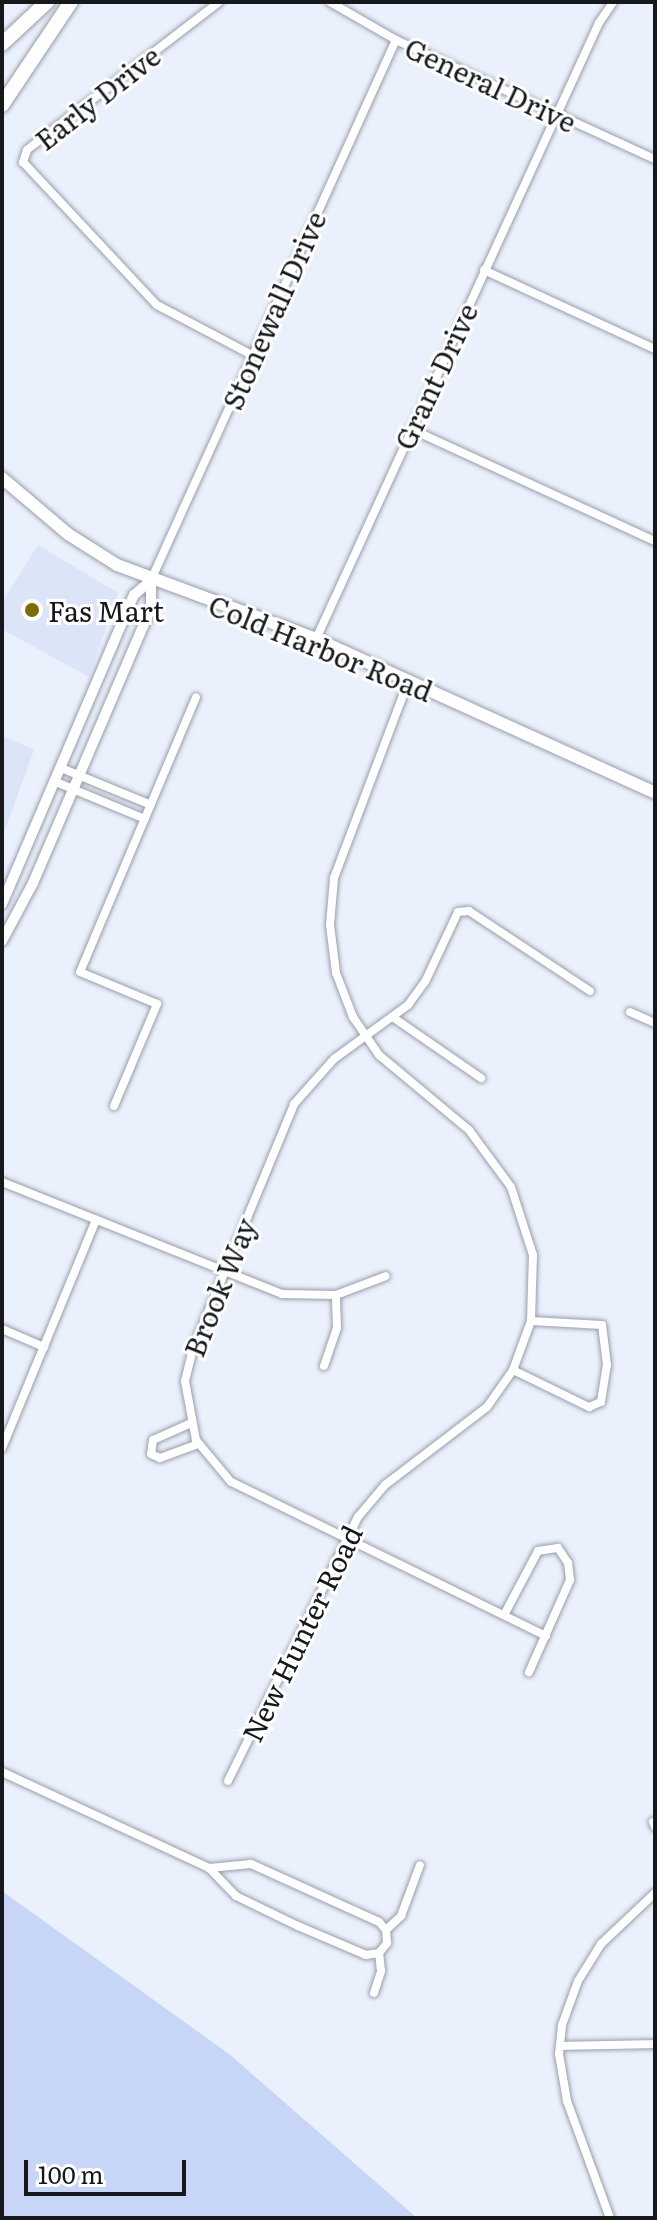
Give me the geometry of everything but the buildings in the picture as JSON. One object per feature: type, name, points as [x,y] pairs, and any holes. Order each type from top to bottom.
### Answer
[{"type":"highway","points":[[2,44],[47,2]]},
{"type":"highway","points":[[2,105],[71,2]]},
{"type":"main road","name":"Cold Harbor Road","points":[[2,478],[87,548],[151,580],[316,639],[655,793]]},
{"type":"street","name":"General Drive","points":[[330,2],[396,40],[655,159]]},
{"type":"street","name":"Grant Drive","points":[[316,639],[484,270],[613,2]]},
{"type":"street","name":"Early Drive","points":[[216,5],[24,155],[24,167],[157,305],[252,355]]},
{"type":"street","name":"Stonewall Drive","points":[[151,580],[396,40]]},
{"type":"street","points":[[484,270],[655,349]]},
{"type":"street","points":[[411,429],[655,541]]},
{"type":"street","points":[[2,904],[134,595],[151,580]]},
{"type":"street","points":[[2,941],[79,776],[151,608],[151,580]]},
{"type":"street","name":"New Hunter Road","points":[[228,1781],[345,1539],[385,1485],[471,1422],[513,1370],[531,1321],[533,1255],[520,1209],[501,1171],[469,1130],[395,1072],[364,1035],[336,973],[330,902],[340,854],[409,680]]},
{"type":"street","points":[[114,1106],[157,1004],[80,972],[196,698]]},
{"type":"street","points":[[61,768],[151,805]]},
{"type":"street","points":[[56,782],[145,819]]},
{"type":"street","name":"Brook Way","points":[[546,1636],[231,1482],[198,1444],[189,1424],[185,1402],[188,1362],[294,1104],[364,1035],[394,1018],[425,982],[454,916],[463,910],[590,991]]},
{"type":"street","points":[[630,1012],[655,1023]]},
{"type":"street","points":[[394,1018],[481,1078]]},
{"type":"street","points":[[2,1182],[282,1294],[336,1295],[386,1276]]},
{"type":"street","points":[[2,1448],[96,1220]]},
{"type":"street","points":[[324,1366],[337,1328],[336,1295]]},
{"type":"street","points":[[513,1370],[589,1407],[601,1402],[607,1365],[602,1325],[531,1321]]},
{"type":"street","points":[[2,1329],[44,1347]]},
{"type":"street","points":[[189,1424],[153,1440],[151,1454],[160,1458],[198,1444]]},
{"type":"street","points":[[504,1615],[538,1551],[558,1548],[568,1563],[570,1580],[529,1672]]},
{"type":"street","points":[[2,1772],[209,1868],[236,1896],[366,1955],[379,1953],[387,1943],[386,1930]]},
{"type":"street","points":[[209,1868],[251,1864],[386,1930]]},
{"type":"street","points":[[386,1930],[401,1916],[420,1865]]},
{"type":"street","points":[[610,2218],[578,2140],[560,2046],[569,2001],[588,1963],[616,1926],[655,1893]]},
{"type":"street","points":[[374,1993],[381,1971],[379,1953]]},
{"type":"street","points":[[560,2046],[655,2044]]},
{"type":"shaded area","points":[[38,545],[118,593],[89,677],[2,629],[2,602]]},
{"type":"shaded area","points":[[2,735],[34,750],[2,838]]},
{"type":"shaded area","points":[[2,1891],[229,2054],[417,2218],[2,2218]]},
{"type":"place","name":"Fas Mart","points":[[32,610]]}]
